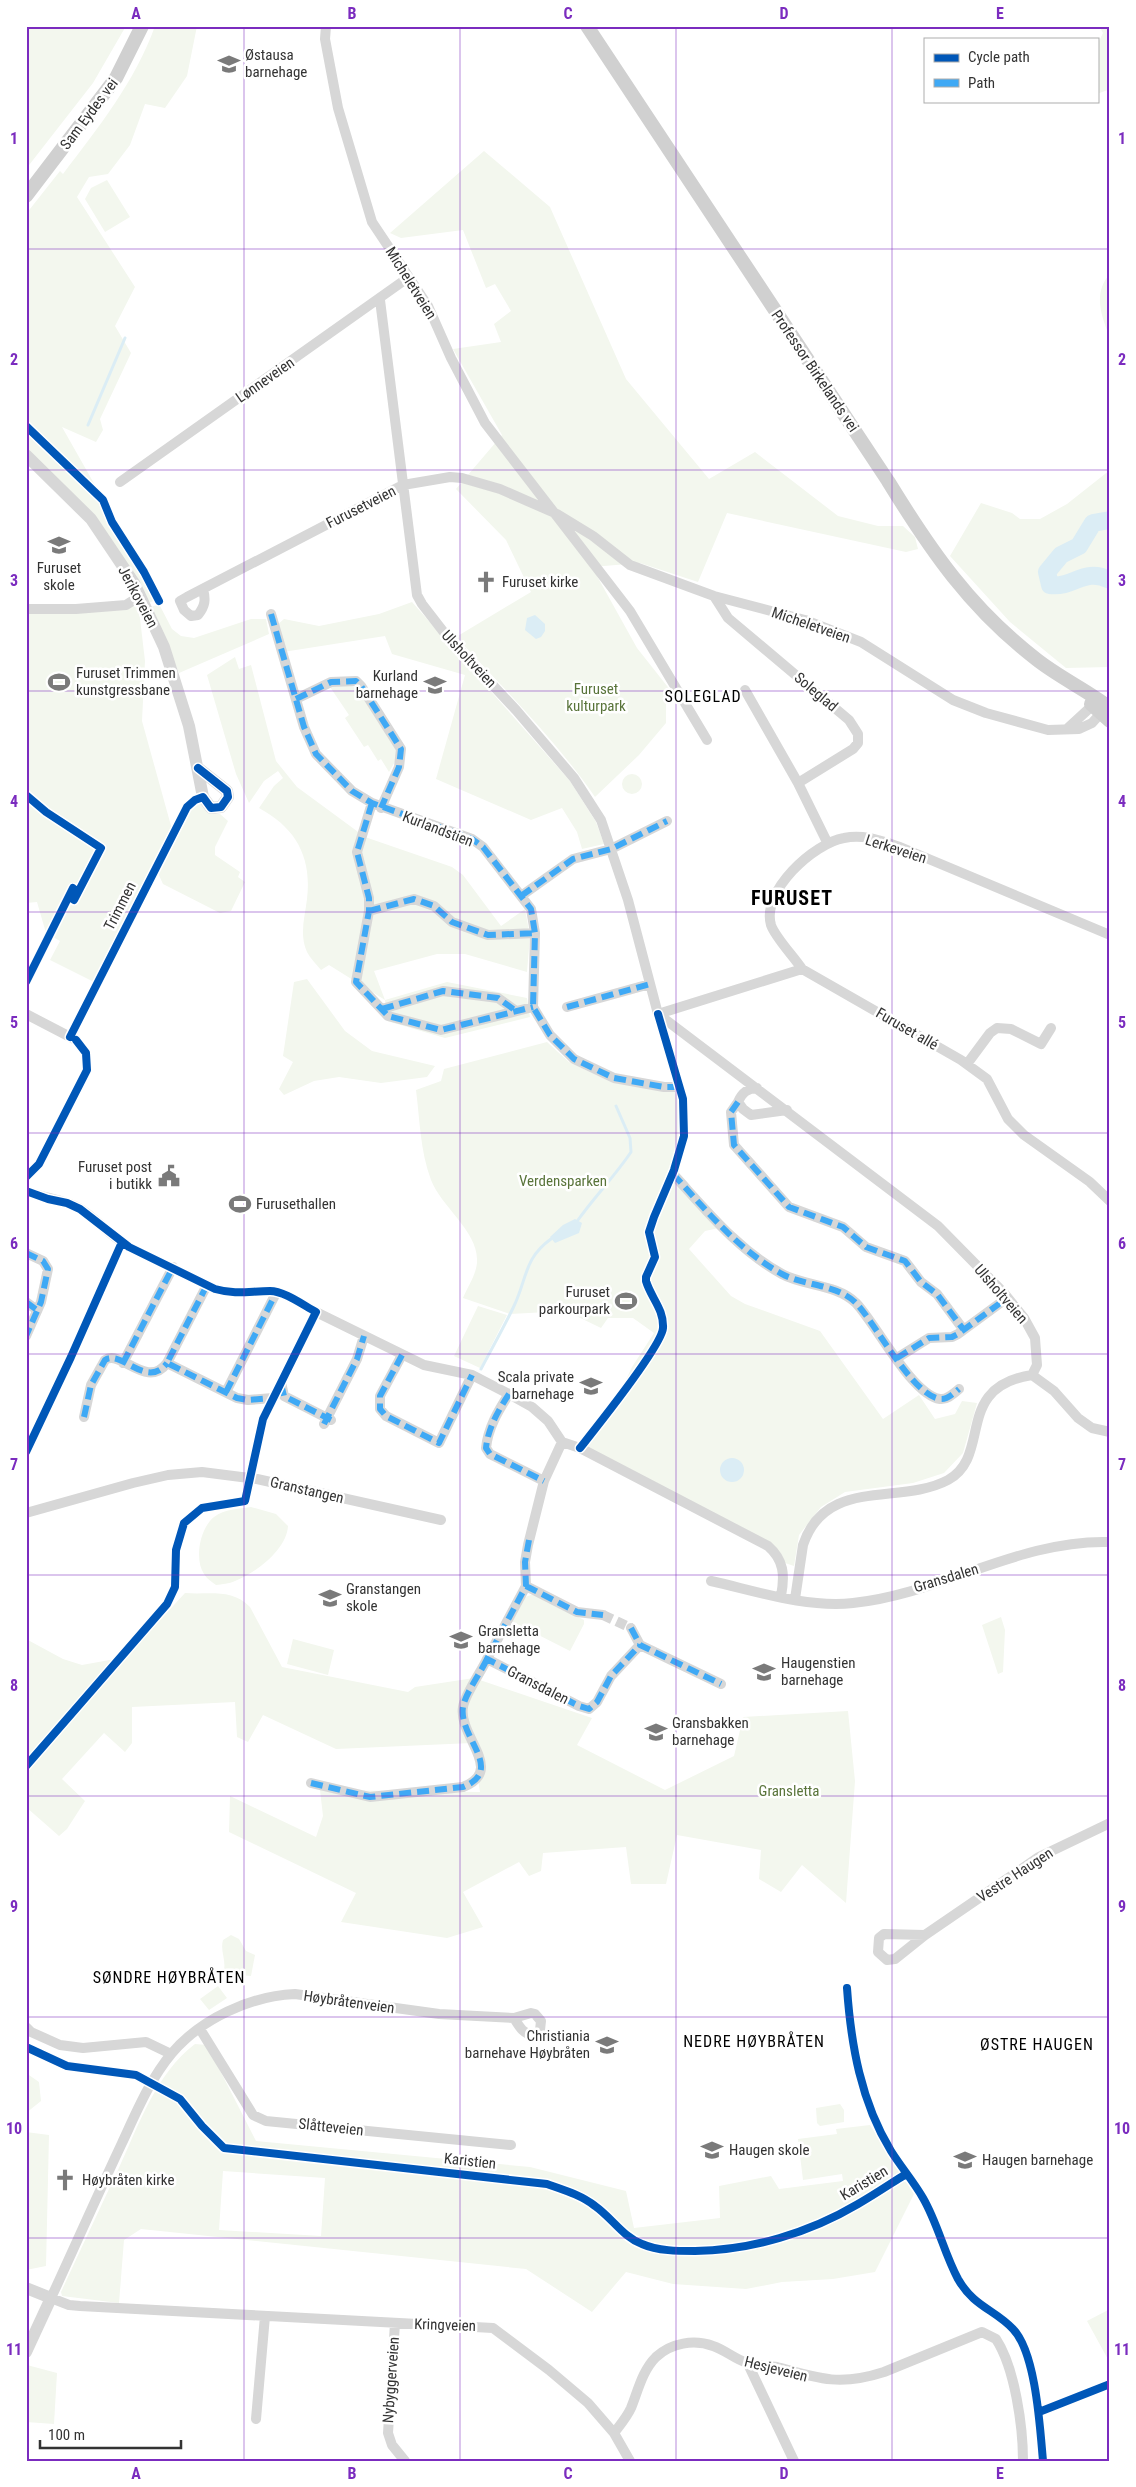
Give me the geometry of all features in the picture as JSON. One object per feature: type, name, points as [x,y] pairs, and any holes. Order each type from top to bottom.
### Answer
[{"type":"main road","name":"Sam Eydes vei","points":[[26,196],[116,78],[142,26]]},
{"type":"main road","name":"Professor Birkelands vei","points":[[587,26],[935,555],[971,599],[1004,632],[1037,660],[1103,710]]},
{"type":"street","name":"Micheletveien","points":[[326,26],[325,39],[338,108],[372,222],[435,319],[451,358],[485,423],[630,611],[707,740]]},
{"type":"street","name":"Lønneveien","points":[[120,482],[380,300],[409,277]]},
{"type":"street","name":"Ulsholtveien","points":[[380,300],[417,595],[446,635],[516,710],[574,778],[601,820],[628,900],[658,1014],[924,1213],[1008,1298],[1024,1318],[1035,1338],[1037,1365],[1032,1375]]},
{"type":"street","name":"Jerikoveien","points":[[26,455],[91,519],[134,583],[164,647],[189,726],[198,768]]},
{"type":"street","name":"Furusetveien","points":[[203,589],[403,485],[450,477],[462,478],[500,490],[557,514]]},
{"type":"street","name":"Micheletveien","points":[[557,514],[593,536],[630,565],[714,596],[805,620],[861,642],[953,700],[986,713],[1048,730],[1068,728],[1103,710]]},
{"type":"street","points":[[26,609],[126,605],[140,596]]},
{"type":"street","name":"Soleglad","points":[[714,596],[728,618],[849,720],[858,734],[858,743],[853,749],[798,783]]},
{"type":"street","name":"Kurlandstien","points":[[271,614],[307,735],[316,754],[352,791],[376,805],[472,839],[483,847],[531,909],[535,933],[532,1007]]},
{"type":"street","points":[[296,699],[331,682],[356,681],[401,749],[399,767],[376,805],[357,852],[369,898],[370,910],[356,982],[388,1016],[441,1030],[532,1007],[550,1036],[574,1059],[614,1078],[664,1087],[679,1087]]},
{"type":"street","points":[[745,690],[798,783],[827,842]]},
{"type":"street","points":[[521,896],[573,859],[612,849],[667,821]]},
{"type":"street","name":"Lerkeveien","points":[[802,969],[772,926],[770,906],[784,881],[808,856],[827,842],[846,838],[867,836],[900,847],[1110,935]]},
{"type":"street","points":[[370,910],[414,899],[434,906],[452,922],[488,935],[535,933]]},
{"type":"street","points":[[658,1014],[802,969]]},
{"type":"street","name":"Furuset allé","points":[[802,969],[967,1064],[988,1079],[1008,1119],[1024,1135],[1090,1182],[1110,1201]]},
{"type":"street","points":[[567,1007],[650,984]]},
{"type":"street","points":[[382,1009],[443,991],[498,998],[516,1011]]},
{"type":"street","points":[[26,1014],[76,1040]]},
{"type":"street","points":[[967,1064],[990,1033],[997,1028],[1011,1029],[1041,1044],[1051,1028]]},
{"type":"street","points":[[758,1088],[750,1088],[742,1094],[731,1112],[734,1145],[789,1207],[835,1223],[850,1231],[866,1247],[906,1261],[921,1282],[937,1294],[963,1330]]},
{"type":"street","points":[[738,1102],[743,1109],[752,1115],[786,1110]]},
{"type":"street","points":[[672,1174],[736,1240],[770,1267],[784,1275],[831,1290],[855,1302],[913,1381],[935,1398],[947,1398],[959,1389]]},
{"type":"street","points":[[26,1190],[80,1209],[122,1242]]},
{"type":"street","points":[[26,1252],[43,1261],[48,1270],[37,1310],[26,1336]]},
{"type":"street","points":[[123,1363],[173,1267]]},
{"type":"street","points":[[84,1418],[91,1385],[105,1360],[114,1358],[141,1372],[163,1368],[168,1363],[207,1285]]},
{"type":"street","points":[[226,1392],[276,1292]]},
{"type":"street","points":[[897,1358],[929,1338],[952,1337],[1008,1298]]},
{"type":"street","points":[[26,1302],[37,1310]]},
{"type":"street","points":[[316,1312],[402,1355],[447,1372],[472,1375],[509,1394],[532,1407],[548,1421],[562,1442],[580,1448],[768,1546],[779,1556],[783,1569],[781,1596]]},
{"type":"street","points":[[280,1382],[284,1396],[298,1408],[327,1420],[359,1360],[364,1336]]},
{"type":"street","points":[[402,1355],[380,1396],[380,1409],[386,1416],[439,1443],[472,1375]]},
{"type":"street","points":[[168,1363],[237,1398],[248,1400],[273,1398]]},
{"type":"street","points":[[795,1599],[800,1556],[806,1537],[828,1509],[869,1494],[936,1486],[950,1478],[965,1460],[982,1407],[988,1396],[1002,1384],[1032,1375],[1054,1391],[1078,1418],[1092,1428],[1110,1432]]},
{"type":"street","points":[[509,1394],[496,1415],[486,1448],[490,1454],[544,1481]]},
{"type":"street","points":[[311,1783],[370,1797],[463,1787],[474,1783],[480,1776],[482,1761],[464,1724],[463,1706],[526,1586],[525,1562],[529,1540],[544,1481],[562,1442]]},
{"type":"street","name":"Granstangen","points":[[26,1513],[133,1483],[168,1475],[202,1472],[257,1479],[441,1520]]},
{"type":"street","name":"Gransdalen","points":[[711,1581],[795,1599],[839,1603],[876,1599],[1049,1548],[1080,1542],[1110,1542]]},
{"type":"street","points":[[526,1586],[577,1612],[603,1615]]},
{"type":"street","points":[[631,1628],[640,1645],[720,1684]]},
{"type":"street","name":"Gransdalen","points":[[488,1659],[579,1706],[589,1709],[597,1702],[611,1676],[640,1645]]},
{"type":"street","name":"Vestre Haugen","points":[[926,1935],[1039,1857],[1110,1823]]},
{"type":"street","name":"Høybråtenveien","points":[[26,2352],[132,2121],[171,2054],[200,2029],[222,2015],[254,2000],[274,1995],[295,1994],[412,2011],[514,2018]]},
{"type":"street","points":[[26,2027],[31,2032],[60,2045],[84,2048],[146,2042],[171,2054]]},
{"type":"street","name":"Slåtteveien","points":[[200,2029],[253,2115],[266,2121],[511,2145]]},
{"type":"street","points":[[26,2288],[51,2298]]},
{"type":"street","name":"Kringveien","points":[[51,2298],[69,2305],[80,2306],[493,2328],[549,2370],[588,2404],[614,2433],[630,2461]]},
{"type":"street","points":[[256,2419],[265,2316]]},
{"type":"street","name":"Nybyggerveien","points":[[395,2323],[388,2433],[392,2445],[406,2461]]},
{"type":"street","name":"Hesjeveien","points":[[614,2433],[631,2407],[649,2367],[665,2351],[679,2344],[700,2342],[713,2346],[748,2364],[775,2367],[821,2380],[852,2380],[884,2372],[982,2332],[992,2336],[999,2343],[1010,2374],[1017,2410],[1023,2461]]},
{"type":"street","points":[[748,2364],[794,2461]]},
{"type":"green space","points":[[27,26],[126,26],[93,83],[26,169]]},
{"type":"green space","points":[[155,26],[197,26],[187,76],[165,108],[145,104],[130,145],[108,174],[89,177],[77,197],[135,287],[115,326],[131,353],[100,419],[103,430],[96,442],[62,427],[159,598],[149,603],[95,515],[26,448],[26,214],[60,171],[63,174],[115,104],[147,47]]},
{"type":"green space","points":[[1099,26],[1110,26],[1110,89],[1098,94],[1098,43],[1103,33]]},
{"type":"green space","name":"Furuset kulturpark","points":[[484,151],[550,207],[626,379],[709,479],[755,452],[838,516],[878,526],[903,526],[915,537],[918,549],[906,552],[727,513],[698,582],[640,563],[592,567],[637,648],[671,691],[666,694],[666,723],[639,755],[595,797],[546,735],[456,637],[531,592],[506,540],[456,489],[502,435],[453,349],[501,342],[494,324],[511,311],[495,284],[486,288],[463,230],[401,238],[390,233]]},
{"type":"green space","points":[[107,180],[130,217],[105,232],[85,199],[91,188]]},
{"type":"green space","points":[[1110,274],[1110,338],[1100,306],[1100,297],[1101,289]]},
{"type":"green space","points":[[1110,470],[1110,667],[1066,668],[1010,622],[950,556],[981,503],[1012,513],[1020,519],[1040,519],[1067,504]]},
{"type":"green space","points":[[134,600],[139,610],[145,661],[142,721],[173,833],[98,979],[92,981],[50,960],[60,941],[46,933],[37,902],[26,903],[26,609]]},
{"type":"green space","points":[[412,602],[570,781],[596,822],[604,844],[582,849],[577,832],[562,808],[531,820],[436,779],[465,675],[392,654],[385,636],[283,652],[277,625],[284,619],[319,626],[379,614]]},
{"type":"green space","points":[[159,604],[172,629],[181,636],[194,638],[251,619],[266,619],[269,634],[179,673],[151,607]]},
{"type":"green space","points":[[235,657],[239,669],[251,665],[276,761],[297,787],[365,837],[452,867],[463,875],[501,926],[525,909],[530,936],[527,972],[465,954],[437,954],[374,971],[385,1000],[329,965],[321,970],[308,954],[303,939],[308,884],[304,857],[299,845],[283,825],[259,808],[274,786],[283,778],[278,771],[264,781],[249,803],[236,774],[207,675]]},
{"type":"green space","points":[[349,685],[358,689],[396,749],[397,758],[389,772],[381,759],[378,761],[368,745],[364,747],[345,718],[349,715],[330,687]]},
{"type":"green space","points":[[632,774],[639,777],[642,784],[639,791],[632,794],[625,791],[622,784],[625,777]]},
{"type":"green space","points":[[200,803],[208,811],[220,814],[228,821],[215,847],[215,855],[240,872],[238,877],[245,882],[231,911],[220,913],[163,884],[157,871],[188,808]]},
{"type":"green space","points":[[307,979],[345,1031],[372,1051],[435,1066],[427,1077],[381,1083],[339,1077],[314,1081],[284,1095],[279,1089],[293,1062],[283,1056],[294,982]]},
{"type":"green space","points":[[447,982],[527,998],[530,1017],[445,1038],[387,1021],[385,1000]]},
{"type":"green space","name":"Verdensparken","points":[[547,1042],[569,1062],[613,1083],[679,1087],[683,1118],[674,1170],[723,1227],[705,1231],[689,1249],[731,1296],[745,1304],[820,1331],[883,1419],[919,1395],[935,1419],[955,1414],[962,1401],[977,1403],[963,1453],[944,1473],[913,1483],[845,1492],[821,1507],[799,1535],[794,1566],[785,1563],[779,1556],[580,1448],[616,1401],[632,1367],[654,1333],[633,1318],[608,1318],[601,1328],[566,1311],[510,1314],[463,1298],[476,1269],[475,1249],[471,1238],[442,1199],[431,1180],[422,1147],[416,1090],[441,1081],[444,1069]]},
{"type":"green space","points":[[478,1306],[507,1315],[480,1368],[454,1356]]},
{"type":"green space","points":[[251,1507],[276,1514],[288,1526],[286,1535],[276,1551],[261,1566],[233,1582],[216,1585],[204,1574],[199,1560],[200,1544],[205,1528],[218,1514]]},
{"type":"green space","name":"Gransletta","points":[[185,1593],[228,1595],[243,1601],[250,1607],[282,1667],[408,1692],[415,1687],[474,1678],[592,1718],[577,1745],[665,1790],[734,1756],[743,1717],[848,1711],[855,1781],[846,1903],[802,1865],[781,1892],[759,1879],[761,1850],[677,1835],[666,1884],[631,1884],[626,1847],[543,1853],[541,1871],[529,1876],[519,1862],[463,1892],[483,1927],[447,1938],[341,1922],[356,1893],[229,1832],[230,1796],[316,1837],[323,1816],[320,1790],[480,1792],[472,1743],[336,1749],[263,1715],[248,1742],[237,1737],[235,1702],[132,1707],[132,1743],[125,1752],[104,1733],[62,1779],[85,1801],[67,1829],[59,1836],[26,1807],[26,1639],[63,1659],[82,1665],[126,1657]]},
{"type":"green space","points":[[534,1594],[584,1620],[584,1624],[570,1651],[513,1622],[511,1618],[522,1598]]},
{"type":"green space","points":[[1001,1617],[1005,1630],[1003,1672],[998,1674],[982,1625]]},
{"type":"green space","points":[[293,1639],[334,1650],[328,1675],[287,1664]]},
{"type":"green space","points":[[231,1935],[239,1939],[246,1951],[255,1955],[251,1976],[228,1974],[224,1970],[223,1940]]},
{"type":"green space","points":[[218,1986],[227,1998],[209,2010],[200,1999]]},
{"type":"green space","points":[[195,2044],[207,2045],[256,2141],[530,2167],[626,2191],[634,2228],[720,2218],[719,2186],[771,2176],[779,2189],[843,2181],[842,2174],[803,2180],[798,2139],[837,2134],[836,2129],[870,2125],[914,2194],[875,2272],[833,2279],[782,2282],[746,2289],[673,2284],[626,2272],[592,2312],[526,2269],[141,2229],[124,2240],[119,2303],[62,2296],[61,2292],[149,2102],[169,2070]],"holes":[[[223,2171],[325,2178],[321,2236],[219,2230]]]},
{"type":"green space","points":[[26,2073],[39,2082],[41,2101],[26,2113]]},
{"type":"green space","points":[[840,2104],[844,2110],[844,2122],[820,2126],[817,2123],[816,2108]]},
{"type":"green space","points":[[26,2132],[49,2135],[46,2266],[26,2270]]},
{"type":"green space","points":[[1110,2309],[1110,2363],[1087,2321]]},
{"type":"green space","points":[[27,2365],[57,2373],[54,2424],[26,2422]]},
{"type":"shaded area","points":[[535,615],[545,624],[545,631],[541,637],[536,639],[525,630],[527,618]]},
{"type":"shaded area","points":[[575,1219],[582,1223],[579,1233],[555,1243],[550,1237],[563,1225]]},
{"type":"shaded area","points":[[732,1458],[737,1459],[743,1465],[743,1475],[737,1481],[732,1482],[727,1481],[721,1475],[720,1470],[721,1465],[727,1459]]},
{"type":"waterway","points":[[88,425],[125,338]]},
{"type":"waterway","points":[[1110,520],[1093,523],[1079,546],[1061,555],[1047,572],[1050,585],[1066,584],[1093,576],[1110,580]]},
{"type":"waterway","points":[[578,1220],[631,1152],[630,1138],[616,1106]]},
{"type":"waterway","points":[[481,1369],[514,1306],[531,1261],[542,1246],[551,1239]]},
{"type":"tunnel","points":[[603,1615],[631,1628]]},
{"type":"marked path","points":[[271,614],[304,727],[316,754],[352,791],[372,803],[472,839],[483,847],[531,909],[535,933],[533,1007],[550,1035],[574,1059],[614,1078],[664,1087],[679,1087]]},
{"type":"marked path","points":[[296,699],[331,682],[356,681],[361,686],[401,749],[399,767],[381,808]]},
{"type":"marked path","points":[[372,803],[357,852],[369,898],[369,911],[356,982],[388,1016],[441,1030],[533,1007]]},
{"type":"marked path","points":[[521,896],[573,859],[611,849],[667,821]]},
{"type":"marked path","points":[[369,911],[414,899],[434,906],[452,922],[488,935],[535,933]]},
{"type":"marked path","points":[[567,1007],[650,984]]},
{"type":"marked path","points":[[382,1009],[443,991],[498,998],[516,1011]]},
{"type":"marked path","points":[[738,1102],[731,1112],[734,1145],[789,1207],[843,1227],[866,1247],[905,1261],[921,1282],[937,1294],[963,1329]]},
{"type":"marked path","points":[[673,1174],[723,1228],[766,1264],[791,1278],[840,1292],[856,1303],[906,1372],[929,1395],[945,1399],[959,1389]]},
{"type":"marked path","points":[[26,1253],[43,1261],[48,1269],[41,1302],[26,1336]]},
{"type":"marked path","points":[[123,1363],[173,1267]]},
{"type":"marked path","points":[[207,1285],[167,1363],[237,1398],[248,1400],[273,1398]]},
{"type":"marked path","points":[[226,1392],[276,1293]]},
{"type":"marked path","points":[[897,1358],[929,1338],[952,1337],[958,1334],[1007,1298]]},
{"type":"marked path","points":[[26,1302],[37,1310]]},
{"type":"marked path","points":[[324,1424],[357,1359],[364,1336]]},
{"type":"marked path","points":[[402,1355],[380,1396],[380,1409],[386,1416],[439,1443],[472,1375]]},
{"type":"marked path","points":[[84,1417],[91,1385],[105,1360],[111,1358],[119,1360],[143,1371],[151,1372],[159,1370],[167,1363]]},
{"type":"marked path","points":[[281,1384],[284,1396],[331,1420]]},
{"type":"marked path","points":[[509,1394],[491,1427],[486,1448],[490,1454],[544,1481]]},
{"type":"marked path","points":[[529,1540],[525,1562],[526,1586],[487,1659],[579,1706],[589,1709],[597,1702],[611,1676],[640,1645]]},
{"type":"marked path","points":[[526,1586],[577,1612],[603,1615]]},
{"type":"marked path","points":[[631,1628],[640,1645],[721,1684]]},
{"type":"marked path","points":[[311,1783],[370,1797],[463,1787],[475,1780],[480,1772],[481,1762],[463,1718],[463,1707],[487,1659]]},
{"type":"cycle path","points":[[26,426],[103,500],[112,522],[144,572],[159,601]]},
{"type":"cycle path","name":"Trimmen","points":[[70,1037],[187,807],[195,800],[203,797],[211,808],[221,807],[228,797],[227,791],[198,768]]},
{"type":"cycle path","points":[[26,795],[46,812],[101,848],[74,900]]},
{"type":"cycle path","points":[[26,982],[73,888]]},
{"type":"cycle path","points":[[580,1448],[652,1352],[663,1328],[659,1309],[646,1281],[655,1257],[649,1232],[674,1170],[684,1136],[683,1099],[658,1014]]},
{"type":"cycle path","points":[[26,1177],[39,1164],[87,1070],[86,1053],[76,1040]]},
{"type":"cycle path","points":[[26,1191],[67,1203],[80,1209],[129,1247],[215,1289],[236,1292],[275,1292],[287,1296],[316,1312],[263,1419],[245,1501],[202,1508],[184,1523],[176,1550],[175,1587],[167,1604],[26,1766]]},
{"type":"cycle path","points":[[26,1452],[122,1242]]},
{"type":"cycle path","points":[[847,1988],[851,2031],[859,2072],[872,2113],[881,2132],[891,2151],[923,2198],[958,2279],[964,2288],[977,2302],[1006,2322],[1021,2340],[1032,2373],[1043,2461]]},
{"type":"cycle path","name":"Karistien","points":[[26,2047],[67,2066],[136,2075],[180,2099],[202,2126],[224,2148],[547,2184],[590,2202],[635,2241],[661,2249],[675,2251],[716,2250],[780,2238],[839,2214],[906,2174]]},
{"type":"cycle path","points":[[1039,2412],[1110,2384]]},
{"type":"place","name":"Østausa barnehage","points":[[229,64]]},
{"type":"place","name":"Furuset skole","points":[[59,545]]},
{"type":"place","name":"Furuset kirke","points":[[486,582]]},
{"type":"place","name":"Furuset Trimmen kunstgressbane","points":[[59,682]]},
{"type":"place","name":"Kurland barnehage","points":[[435,685]]},
{"type":"place","name":"Furuset post i butikk","points":[[169,1176]]},
{"type":"place","name":"Furusethallen","points":[[240,1204]]},
{"type":"place","name":"Furuset parkourpark","points":[[626,1301]]},
{"type":"place","name":"Scala private barnehage","points":[[591,1386]]},
{"type":"place","name":"Granstangen skole","points":[[330,1598]]},
{"type":"place","name":"Gransletta barnehage","points":[[461,1640]]},
{"type":"place","name":"Haugenstien barnehage","points":[[764,1672]]},
{"type":"place","name":"Gransbakken barnehage","points":[[656,1732]]},
{"type":"place","name":"Christiania barnehave Høybråten","points":[[607,2045]]},
{"type":"place","name":"Haugen skole","points":[[712,2150]]},
{"type":"place","name":"Haugen barnehage","points":[[965,2160]]},
{"type":"place","name":"Høybråten kirke","points":[[65,2180]]},
{"type":"district","name":"SOLEGLAD","points":[[703,696]]},
{"type":"district","name":"FURUSET","points":[[792,898]]},
{"type":"district","name":"SØNDRE HØYBRÅTEN","points":[[169,1977]]},
{"type":"district","name":"NEDRE HØYBRÅTEN","points":[[754,2041]]},
{"type":"district","name":"ØSTRE HAUGEN","points":[[1037,2044]]}]
